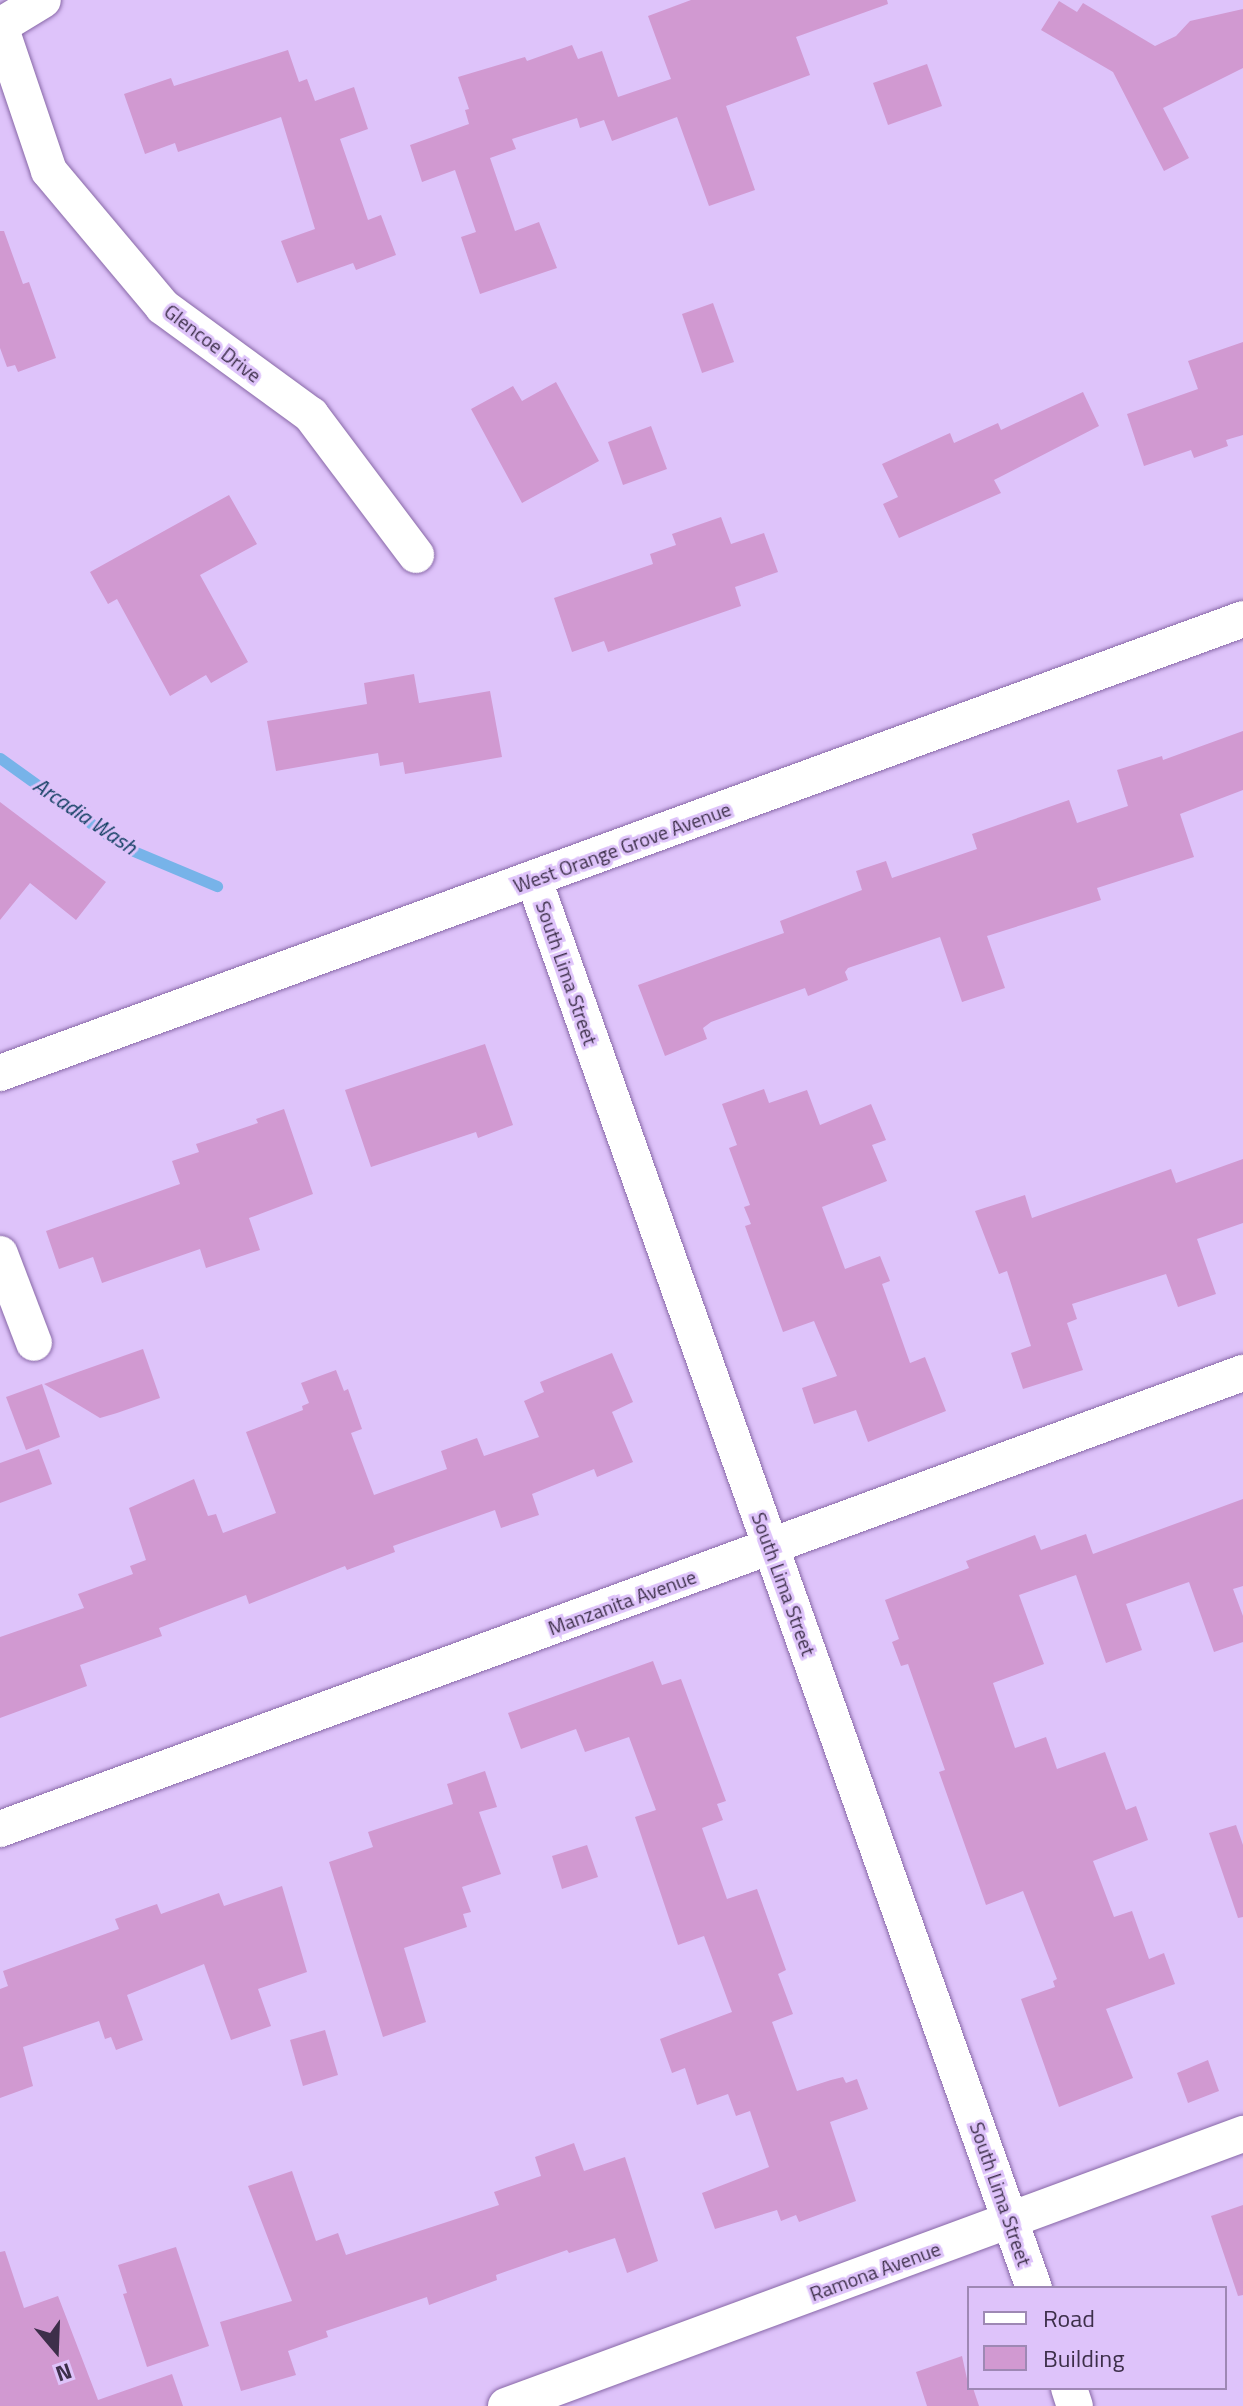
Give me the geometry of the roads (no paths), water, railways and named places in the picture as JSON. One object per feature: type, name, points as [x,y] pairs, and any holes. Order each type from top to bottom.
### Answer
[{"type":"street","points":[[0,26],[43,0]]},
{"type":"street","name":"Glencoe Drive","points":[[0,26],[49,171],[163,307],[311,415],[416,555]]},
{"type":"street","name":"West Orange Grove Avenue","points":[[0,1073],[1243,619]]},
{"type":"street","name":"South Lima Street","points":[[534,880],[1033,2286]]},
{"type":"street","points":[[0,1254],[34,1343]]},
{"type":"street","name":"Manzanita Avenue","points":[[0,1829],[1243,1373]]},
{"type":"street","name":"Ramona Avenue","points":[[506,2406],[1243,2134]]},
{"type":"waterway","name":"Arcadia Wash","points":[[0,758],[124,847],[217,886]]}]
